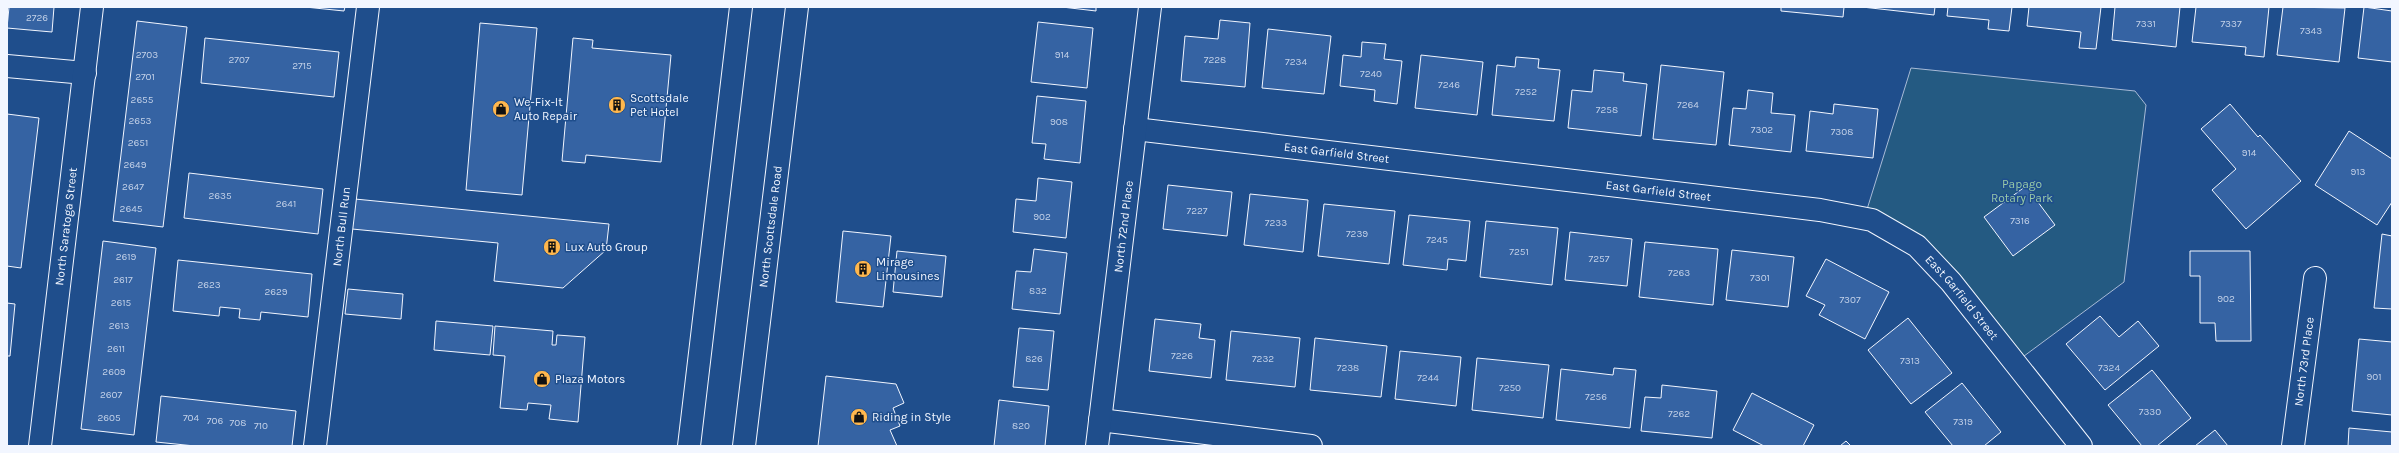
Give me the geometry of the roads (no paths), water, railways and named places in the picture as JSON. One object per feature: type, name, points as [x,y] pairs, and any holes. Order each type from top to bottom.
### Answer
[{"type":"street","name":"North Saratoga Street","points":[[40,446],[92,7]]},
{"type":"street","name":"North Bull Run","points":[[315,446],[368,7]]},
{"type":"street","points":[[689,446],[741,7]]},
{"type":"street","name":"North Scottsdale Road","points":[[744,446],[797,7]]},
{"type":"street","name":"North 72nd Place","points":[[1097,446],[1150,7]]},
{"type":"street","points":[[7,66],[85,73]]},
{"type":"street","name":"East Garfield Street","points":[[1135,129],[1820,210],[1872,220],[1918,246],[1951,282],[2081,446]]},
{"type":"street","name":"North 73rd Place","points":[[2293,446],[2315,278]]},
{"type":"street","points":[[1100,420],[1311,446]]},
{"type":"place","name":"Scottsdale Pet Hotel","points":[[617,105]]},
{"type":"place","name":"We-Fix-It Auto Repair","points":[[501,109]]},
{"type":"place","name":"Lux Auto Group","points":[[552,247]]},
{"type":"place","name":"Mirage Limousines","points":[[863,269]]},
{"type":"place","name":"Plaza Motors","points":[[542,379]]},
{"type":"place","name":"Riding in Style","points":[[859,417]]},
{"type":"park label","name":"Papago Rotary Park","points":[[2022,191]]}]
